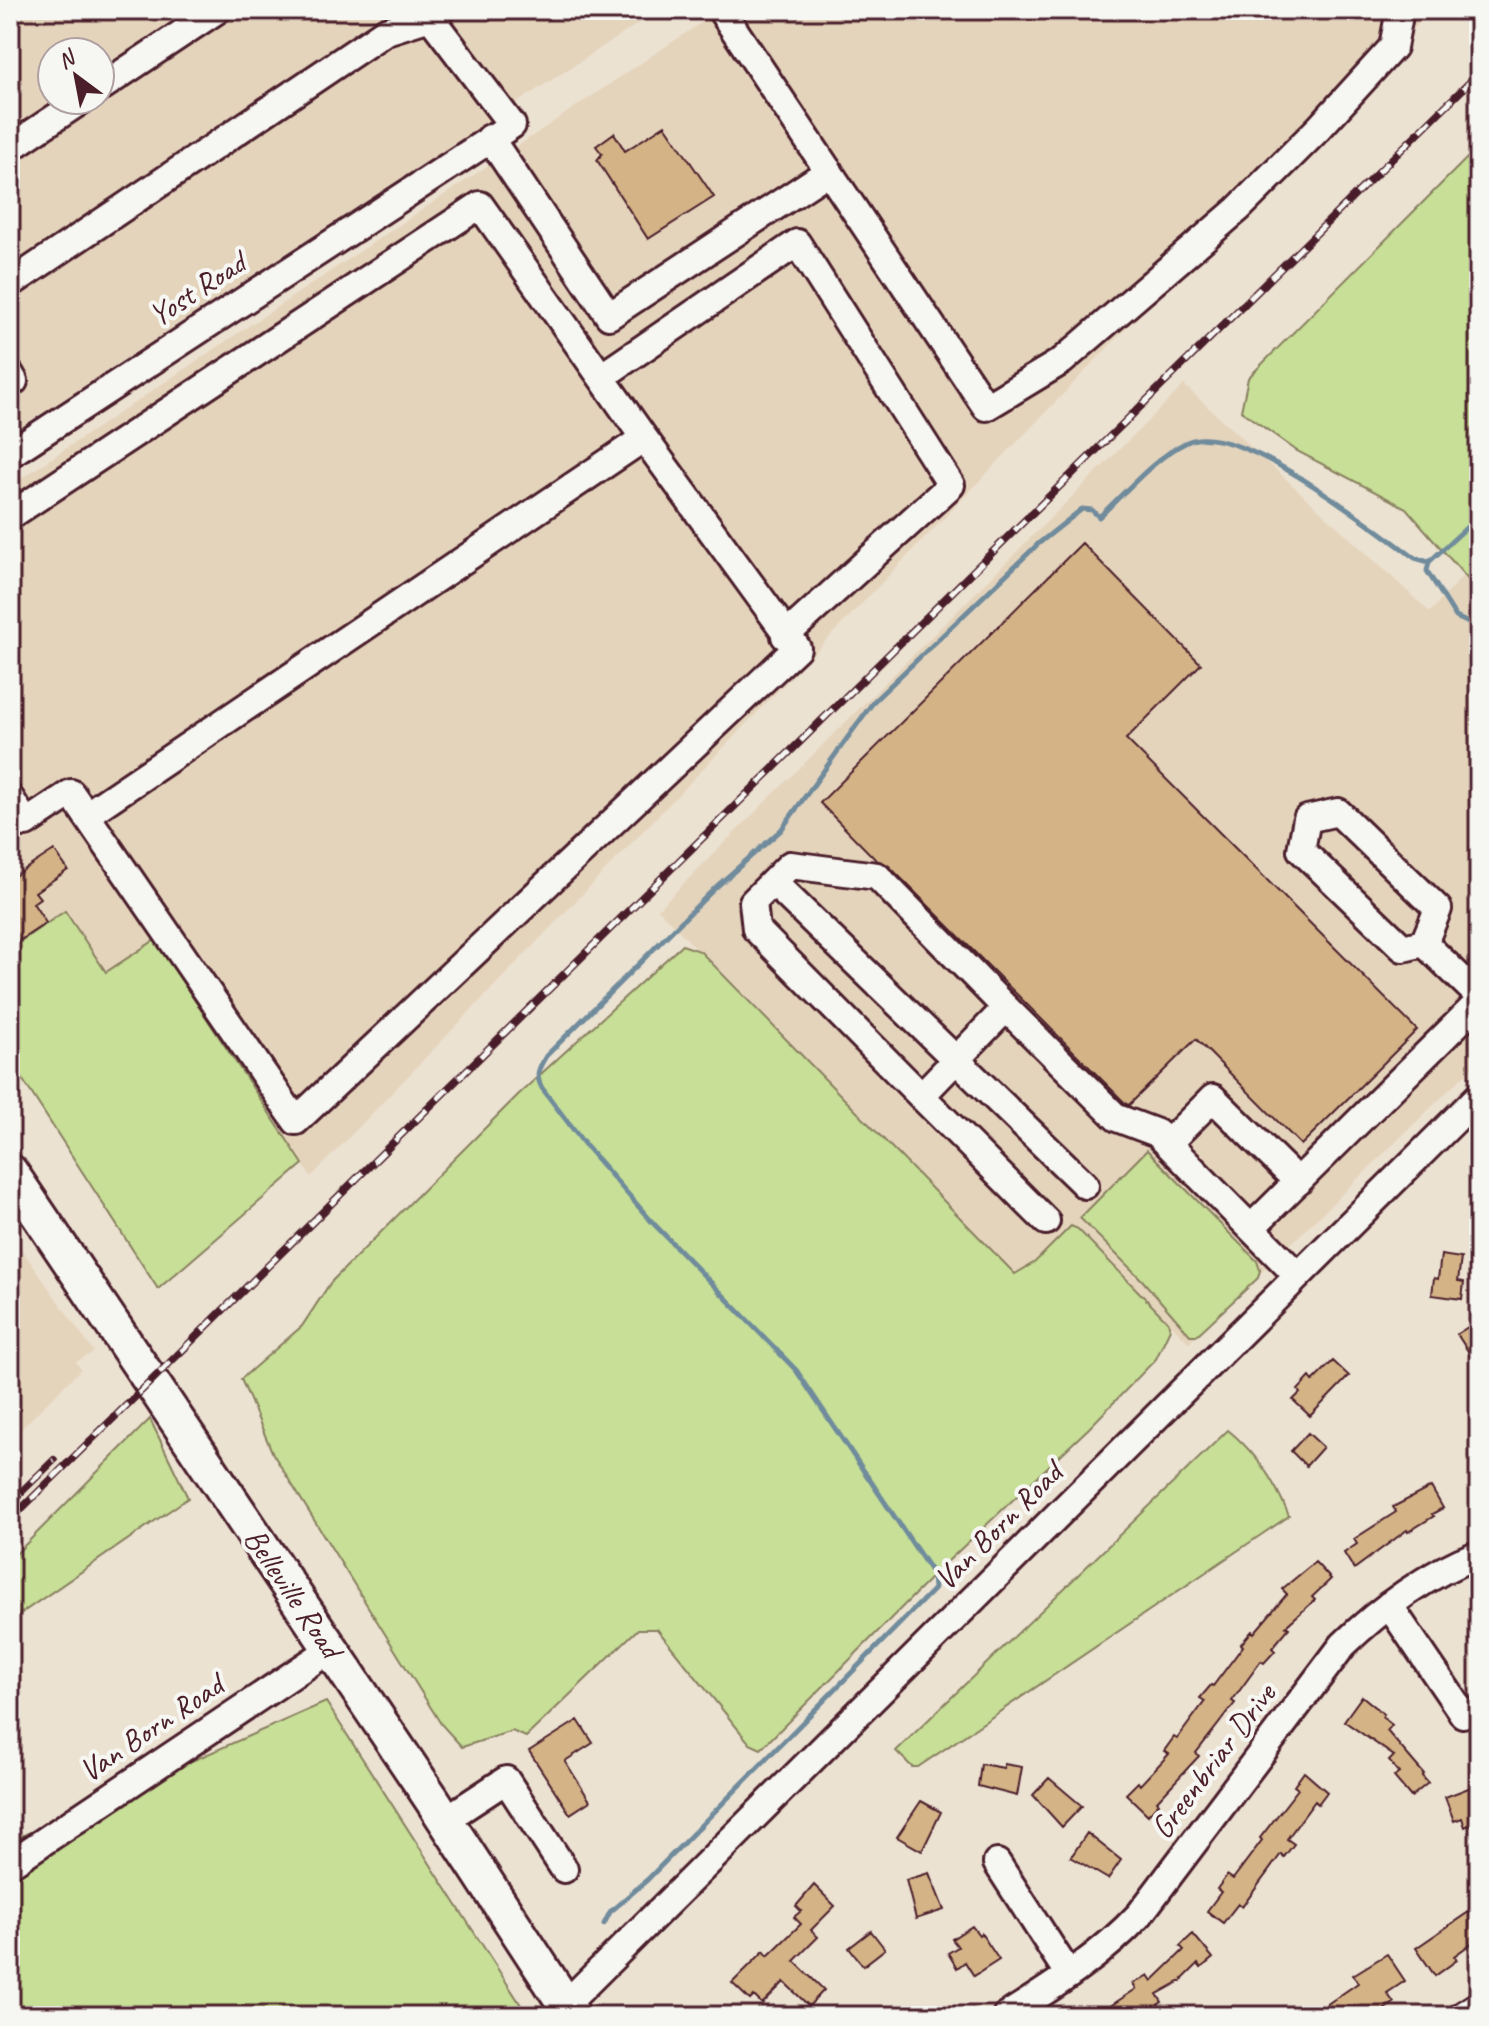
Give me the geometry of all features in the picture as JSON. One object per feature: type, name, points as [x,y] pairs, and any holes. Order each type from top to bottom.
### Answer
[{"type":"main road","name":"Belleville Road","points":[[10,1172],[569,2010]]},
{"type":"street","points":[[116,77],[217,10]]},
{"type":"street","points":[[727,12],[986,407],[1062,361],[1238,209],[1319,128],[1393,47],[1400,10]]},
{"type":"street","points":[[10,284],[379,21],[436,13],[512,125],[490,138],[609,316],[829,171]]},
{"type":"street","points":[[10,148],[58,116]]},
{"type":"street","name":"Yost Road","points":[[10,454],[490,138]]},
{"type":"street","points":[[10,516],[480,205],[785,636],[797,648],[296,1121],[71,793],[26,823],[10,798]]},
{"type":"street","points":[[601,377],[797,243],[951,485],[785,636]]},
{"type":"street","points":[[86,815],[644,438]]},
{"type":"street","points":[[1338,812],[1438,909],[1424,943],[1403,948],[1301,850],[1307,819],[1338,812]]},
{"type":"street","points":[[1046,1221],[756,929],[753,902],[790,865],[877,876],[1117,1118],[1157,1133],[1298,1276]]},
{"type":"street","points":[[773,882],[1085,1185]]},
{"type":"street","points":[[1424,943],[1479,996]]},
{"type":"street","points":[[1251,1228],[1479,1002]]},
{"type":"street","points":[[921,1096],[1006,1008]]},
{"type":"street","name":"Van Born Road","points":[[569,2010],[1479,1096]]},
{"type":"street","points":[[1168,1143],[1213,1098],[1298,1182]]},
{"type":"street","name":"Greenbriar Drive","points":[[1006,2016],[1105,1948],[1140,1914],[1343,1645],[1389,1605],[1449,1568],[1479,1554]]},
{"type":"street","points":[[1389,1605],[1463,1714]]},
{"type":"street","name":"Van Born Road","points":[[10,1864],[331,1649]]},
{"type":"street","points":[[445,1820],[506,1780],[564,1869]]},
{"type":"street","points":[[997,1863],[1069,1975]]},
{"type":"street","points":[[1462,2016],[1479,2005]]},
{"type":"shaded area","points":[[10,10],[659,10],[10,434]]},
{"type":"shaded area","points":[[720,10],[1432,10],[311,1177],[155,940],[106,972],[10,944],[10,486]]},
{"type":"shaded area","points":[[1184,385],[1430,612],[1479,558],[1479,1061],[1189,1343],[1078,1229],[1021,1288],[658,909]]},
{"type":"shaded area","points":[[10,1233],[94,1352],[76,1362],[81,1369],[10,1440]]},
{"type":"green space","points":[[1479,146],[1479,592],[1406,508],[1297,451],[1241,411],[1248,378]]},
{"type":"green space","points":[[65,911],[106,972],[155,940],[303,1164],[158,1289],[10,1060],[10,945],[12,947]]},
{"type":"green space","points":[[682,945],[700,951],[1015,1274],[1035,1262],[1071,1226],[1078,1229],[1168,1322],[1170,1329],[1156,1359],[1089,1428],[946,1563],[761,1749],[750,1744],[657,1629],[638,1629],[526,1737],[512,1731],[462,1747],[441,1724],[273,1454],[241,1379],[302,1326],[331,1282],[519,1094]]},
{"type":"green space","points":[[1147,1150],[1257,1261],[1260,1270],[1258,1278],[1197,1335],[1190,1335],[1142,1280],[1080,1218]]},
{"type":"green space","points":[[150,1419],[188,1498],[10,1621],[10,1560]]},
{"type":"green space","points":[[1228,1430],[1264,1469],[1289,1516],[918,1767],[912,1767],[896,1751]]},
{"type":"green space","points":[[326,1702],[528,2016],[10,2016],[10,1841]]},
{"type":"building","points":[[665,125],[714,197],[648,239],[597,160],[602,154],[596,146],[614,133],[625,151]]},
{"type":"building","points":[[1082,543],[1201,664],[1126,739],[1417,1030],[1301,1145],[1196,1039],[1129,1105],[1126,1104],[888,865],[876,860],[820,803]]},
{"type":"building","points":[[54,850],[68,870],[35,892],[40,898],[33,903],[46,923],[10,947],[10,879]]},
{"type":"building","points":[[1441,1255],[1461,1258],[1458,1281],[1464,1282],[1462,1299],[1432,1295]]},
{"type":"building","points":[[1479,1320],[1479,1368],[1457,1334]]},
{"type":"building","points":[[1333,1361],[1349,1376],[1310,1416],[1293,1400],[1310,1377],[1313,1381]]},
{"type":"building","points":[[1308,1433],[1323,1447],[1306,1466],[1291,1451]]},
{"type":"building","points":[[1431,1487],[1443,1508],[1354,1569],[1344,1553],[1357,1544],[1354,1539],[1396,1512],[1393,1507]]},
{"type":"building","points":[[1315,1562],[1331,1579],[1312,1597],[1315,1600],[1286,1626],[1289,1628],[1272,1648],[1275,1651],[1264,1663],[1261,1661],[1232,1701],[1235,1703],[1196,1753],[1199,1756],[1148,1815],[1126,1794],[1138,1782],[1140,1785],[1169,1754],[1164,1751],[1174,1737],[1177,1739],[1205,1701],[1200,1698],[1213,1686],[1243,1646],[1241,1644],[1287,1594],[1282,1589]]},
{"type":"building","points":[[1362,1696],[1384,1714],[1382,1717],[1392,1725],[1387,1731],[1424,1774],[1422,1776],[1428,1783],[1411,1797],[1394,1777],[1399,1773],[1389,1761],[1394,1756],[1344,1721]]},
{"type":"building","points":[[578,1720],[593,1743],[565,1761],[590,1801],[570,1814],[529,1751]]},
{"type":"building","points":[[981,1764],[1022,1767],[1017,1796],[978,1786]]},
{"type":"building","points":[[1304,1772],[1327,1792],[1318,1804],[1315,1801],[1287,1839],[1294,1844],[1284,1857],[1281,1854],[1242,1907],[1238,1904],[1223,1923],[1207,1911],[1221,1892],[1217,1889],[1227,1875],[1233,1879],[1262,1840],[1260,1838],[1298,1789],[1294,1786]]},
{"type":"building","points":[[1049,1778],[1082,1806],[1062,1827],[1033,1795]]},
{"type":"building","points":[[1479,1784],[1479,1821],[1465,1827],[1462,1818],[1454,1821],[1445,1797]]},
{"type":"building","points":[[921,1801],[941,1812],[922,1851],[897,1837]]},
{"type":"building","points":[[1087,1833],[1121,1860],[1108,1879],[1071,1857]]},
{"type":"building","points":[[929,1873],[944,1910],[916,1919],[906,1880]]},
{"type":"building","points":[[814,1885],[835,1906],[811,1930],[818,1937],[794,1961],[824,1990],[809,2006],[784,1982],[762,2004],[754,1996],[750,2000],[732,1983],[764,1951],[768,1956],[801,1924],[794,1917],[801,1911],[796,1906]]},
{"type":"building","points":[[1479,1905],[1479,1938],[1454,1956],[1457,1960],[1435,1976],[1416,1948]]},
{"type":"building","points":[[972,1926],[979,1935],[981,1933],[999,1960],[974,1976],[965,1962],[957,1968],[948,1953],[958,1947],[952,1939]]},
{"type":"building","points":[[871,1931],[885,1949],[863,1966],[849,1948]]},
{"type":"building","points":[[1193,1934],[1213,1958],[1201,1968],[1198,1964],[1181,1981],[1157,1994],[1162,2002],[1150,2010],[1147,2006],[1132,2016],[1095,2016],[1136,1989],[1133,1984],[1148,1975],[1152,1981],[1184,1950],[1180,1946]]},
{"type":"building","points":[[1387,1954],[1405,1981],[1387,1993],[1394,2003],[1374,2016],[1310,2016],[1358,1983],[1353,1975]]},
{"type":"waterway","points":[[604,1924],[610,1912],[647,1880],[934,1589],[933,1574],[796,1370],[653,1223],[585,1145],[542,1088],[538,1072],[546,1056],[716,887],[781,830],[874,701],[1038,544],[1082,509],[1092,510],[1099,517],[1152,466],[1187,442],[1209,439],[1238,446],[1270,461],[1338,502],[1415,558],[1429,562]]},
{"type":"waterway","points":[[1479,516],[1429,562],[1427,571],[1456,617],[1479,628]]},
{"type":"railway","points":[[10,1520],[1479,73]]},
{"type":"railway","points":[[10,1503],[54,1460]]}]
